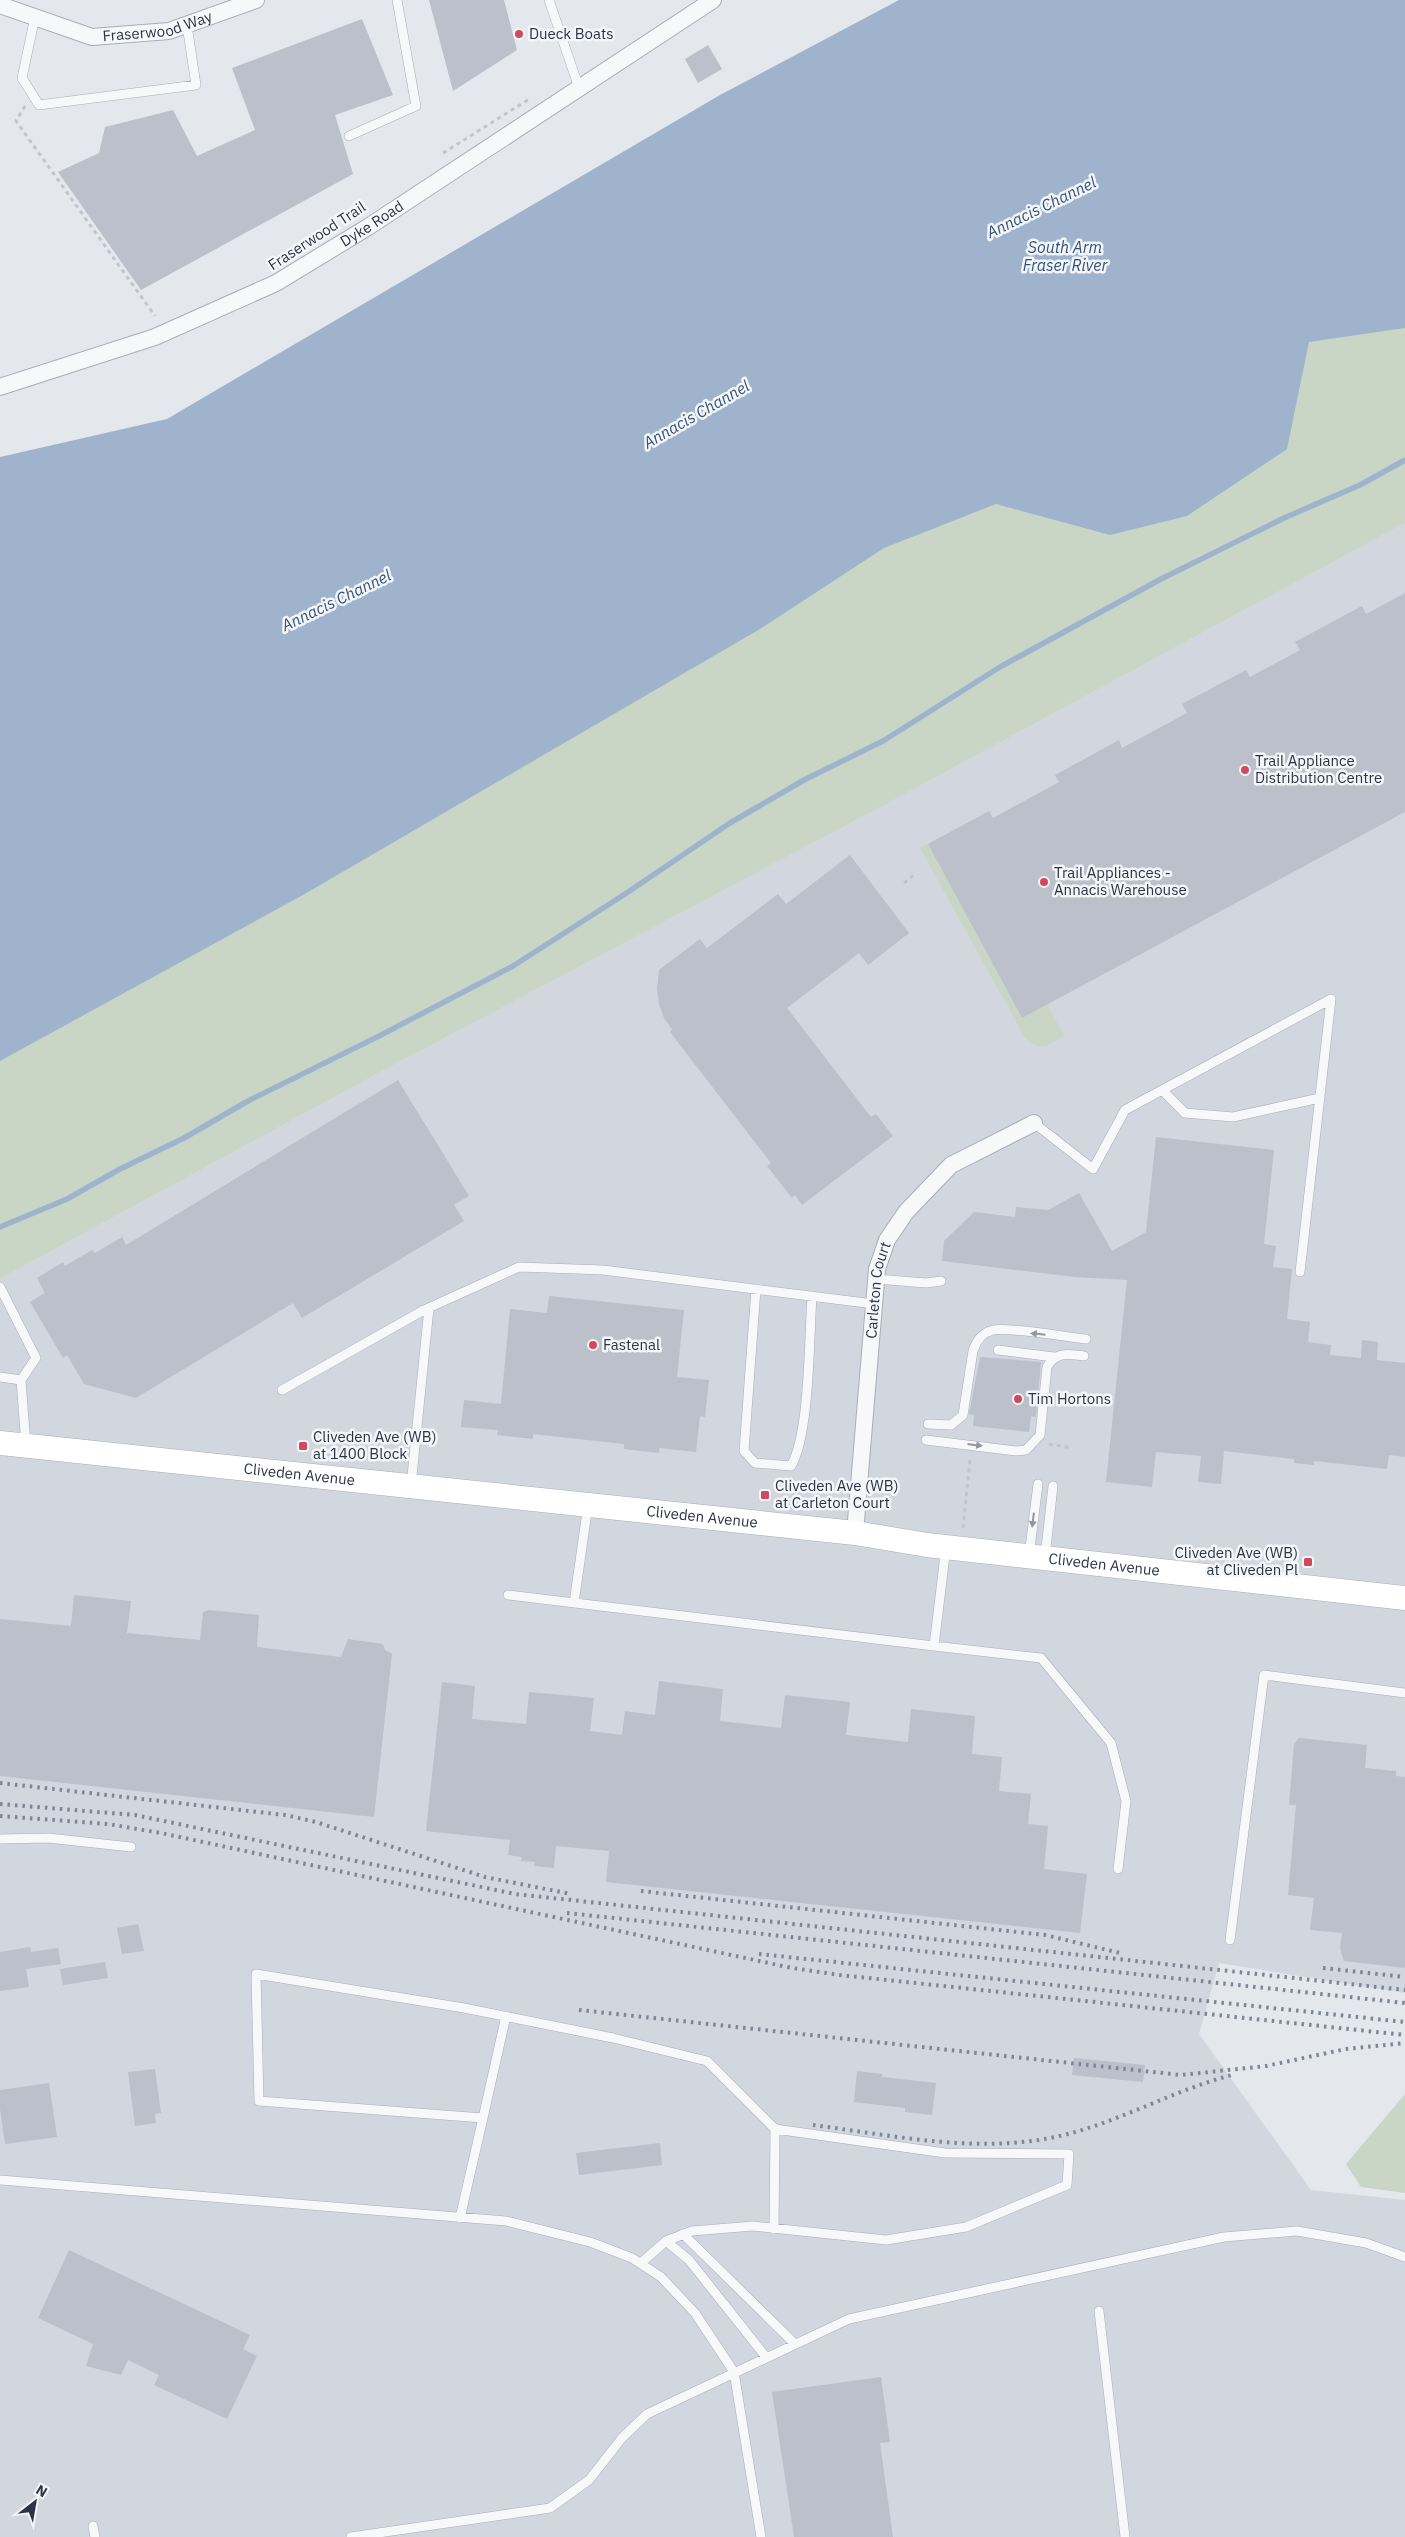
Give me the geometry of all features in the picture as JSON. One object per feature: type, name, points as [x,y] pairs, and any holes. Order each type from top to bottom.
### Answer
[{"type":"street","name":"Fraserwood Way","points":[[0,5],[92,36],[169,31],[256,0]]},
{"type":"street","name":"Dyke Road","points":[[0,387],[155,337],[276,283],[368,227],[713,0]]},
{"type":"street","name":"Carleton Court","points":[[855,1533],[876,1279],[880,1260],[892,1233],[906,1212],[950,1165],[1034,1122]]},
{"type":"street","name":"Cliveden Avenue","points":[[0,1443],[855,1533],[946,1547],[1405,1598]]},
{"type":"lane","points":[[349,136],[416,106],[397,0]]},
{"type":"lane","points":[[549,0],[579,88]]},
{"type":"lane","points":[[35,17],[22,78],[40,105],[196,85],[186,25]]},
{"type":"lane","points":[[1034,1122],[1094,1169],[1125,1110],[1331,999],[1300,1272]]},
{"type":"lane","points":[[1162,1090],[1185,1113],[1233,1117],[1320,1098]]},
{"type":"lane","points":[[282,1390],[429,1308],[519,1267],[603,1270],[874,1304]]},
{"type":"lane","points":[[876,1279],[926,1284],[941,1281]]},
{"type":"lane","points":[[0,1287],[36,1358],[21,1380],[26,1446]]},
{"type":"lane","points":[[756,1289],[744,1451],[755,1463],[791,1466],[797,1455],[803,1427],[812,1296]]},
{"type":"lane","points":[[411,1486],[429,1308]]},
{"type":"lane","points":[[928,1424],[951,1425],[963,1415],[972,1351],[982,1335],[1000,1330],[1086,1339]]},
{"type":"lane","points":[[998,1350],[1054,1357],[1066,1354],[1084,1356]]},
{"type":"lane","points":[[926,1440],[1016,1451],[1026,1450],[1040,1435],[1047,1367],[1054,1357]]},
{"type":"lane","points":[[0,1377],[21,1380]]},
{"type":"lane","points":[[1037,1557],[1038,1484]]},
{"type":"lane","points":[[1037,1557],[1054,1486]]},
{"type":"lane","points":[[574,1603],[588,1505]]},
{"type":"lane","points":[[934,1646],[946,1547]]},
{"type":"lane","points":[[508,1595],[1040,1658],[1111,1743],[1126,1801],[1118,1869]]},
{"type":"lane","points":[[1230,1940],[1264,1675],[1405,1693]]},
{"type":"lane","points":[[0,1839],[48,1838],[131,1847]]},
{"type":"lane","points":[[483,2118],[259,2101],[256,1974],[506,2016],[707,2061],[775,2129],[945,2153],[1069,2154],[1067,2185],[966,2227],[886,2240],[753,2226],[692,2231],[666,2241],[641,2263]]},
{"type":"lane","points":[[460,2218],[506,2016]]},
{"type":"lane","points":[[774,2228],[775,2129]]},
{"type":"lane","points":[[0,2180],[506,2222],[581,2240],[632,2258],[662,2277],[695,2313],[734,2372],[760,2537]]},
{"type":"lane","points":[[351,2537],[550,2508],[589,2480],[622,2438],[647,2414],[849,2319],[1224,2237],[1297,2231],[1366,2243],[1405,2257]]},
{"type":"lane","points":[[683,2234],[795,2344]]},
{"type":"lane","points":[[666,2241],[689,2260],[766,2357]]},
{"type":"lane","points":[[1099,2311],[1125,2537]]},
{"type":"lane","points":[[93,2526],[95,2537]]},
{"type":"path","points":[[32,94],[16,121],[154,316]]},
{"type":"path","points":[[438,157],[526,99],[534,97]]},
{"type":"path","points":[[147,319],[164,312]]},
{"type":"path","points":[[904,883],[915,874]]},
{"type":"path","points":[[965,1504],[972,1445]]},
{"type":"shaded area","points":[[1405,523],[1405,1993],[1219,1963],[1199,2034],[1311,2190],[1405,2200],[1405,2537],[0,2537],[0,1279],[375,1075],[879,808]]},
{"type":"green space","points":[[1405,294],[1405,523],[879,808],[375,1075],[0,1279],[0,1016],[894,488],[1277,352]]},
{"type":"green space","points":[[928,844],[1022,1018],[1047,1004],[1064,1036],[1048,1045],[1039,1046],[1034,1045],[1024,1036],[920,848]]},
{"type":"green space","points":[[1405,2094],[1405,2193],[1361,2187],[1346,2164]]},
{"type":"water","name":"South Arm Fraser River","points":[[899,0],[1405,0],[1405,328],[1309,342],[1287,449],[1187,516],[1110,535],[996,504],[884,548],[760,629],[303,895],[0,1061],[0,457],[167,419],[720,95]]},
{"type":"building","points":[[429,0],[504,0],[517,50],[453,91]]},
{"type":"building","points":[[362,19],[393,95],[335,115],[353,174],[141,290],[58,172],[99,153],[105,127],[173,110],[197,156],[255,130],[232,68]]},
{"type":"building","points":[[708,45],[722,69],[698,83],[685,59]]},
{"type":"building","points":[[1405,593],[1405,812],[1022,1018],[928,844],[989,811],[993,818],[1059,782],[1055,775],[1119,740],[1122,748],[1187,713],[1182,704],[1246,670],[1250,677],[1300,650],[1295,642],[1362,606],[1366,614]]},
{"type":"building","points":[[850,855],[909,933],[868,965],[859,953],[787,1008],[871,1117],[876,1114],[893,1136],[802,1205],[795,1195],[792,1198],[767,1166],[771,1163],[670,1032],[672,1029],[664,1018],[659,1004],[657,989],[659,970],[700,939],[707,948],[778,894],[786,904]]},
{"type":"building","points":[[398,1080],[469,1196],[454,1205],[464,1221],[302,1318],[293,1303],[136,1398],[84,1384],[67,1355],[63,1358],[30,1302],[45,1293],[37,1278],[63,1262],[65,1266],[92,1250],[95,1253],[122,1237],[126,1245]]},
{"type":"building","points":[[1156,1137],[1274,1150],[1264,1244],[1276,1246],[1273,1267],[1292,1269],[1287,1319],[1310,1322],[1308,1342],[1331,1345],[1330,1355],[1361,1358],[1362,1340],[1378,1342],[1377,1360],[1405,1363],[1405,1457],[1389,1455],[1387,1469],[1314,1461],[1314,1465],[1294,1463],[1294,1459],[1224,1451],[1221,1484],[1198,1482],[1201,1456],[1156,1452],[1152,1487],[1106,1482],[1127,1280],[1075,1277],[942,1261],[944,1241],[974,1212],[1015,1217],[1016,1207],[1048,1210],[1079,1193],[1112,1251],[1146,1232]]},
{"type":"building","name":"Fastenal","points":[[549,1296],[684,1310],[677,1377],[709,1380],[705,1417],[700,1416],[696,1452],[659,1448],[659,1453],[624,1449],[624,1444],[533,1434],[533,1439],[497,1435],[498,1430],[461,1427],[464,1400],[501,1404],[510,1309],[547,1313]]},
{"type":"building","points":[[980,1357],[1041,1362],[1036,1417],[1031,1416],[1029,1432],[973,1426],[974,1415],[969,1414]]},
{"type":"building","points":[[74,1595],[131,1601],[127,1633],[200,1640],[203,1612],[209,1610],[259,1615],[257,1647],[341,1657],[348,1639],[383,1644],[385,1650],[392,1654],[374,1817],[0,1776],[0,1619],[71,1626]]},
{"type":"building","points":[[659,1681],[723,1689],[720,1721],[781,1728],[785,1695],[850,1702],[846,1735],[908,1742],[911,1709],[975,1716],[972,1754],[1002,1757],[999,1791],[1031,1794],[1028,1824],[1048,1826],[1044,1869],[1087,1874],[1080,1933],[606,1882],[609,1851],[556,1846],[554,1868],[534,1866],[535,1862],[521,1861],[522,1857],[508,1855],[510,1840],[426,1831],[442,1682],[475,1686],[472,1719],[526,1724],[529,1692],[594,1698],[590,1731],[622,1735],[625,1711],[655,1715]]},
{"type":"building","points":[[1299,1738],[1367,1745],[1365,1768],[1396,1771],[1396,1776],[1405,1777],[1405,1968],[1344,1961],[1340,1948],[1342,1933],[1310,1930],[1314,1898],[1288,1895],[1296,1805],[1289,1805],[1294,1744]]},
{"type":"building","points":[[138,1924],[144,1951],[122,1954],[117,1928]]},
{"type":"building","points":[[30,1947],[31,1952],[58,1948],[61,1964],[26,1969],[29,1987],[0,1991],[0,1952]]},
{"type":"building","points":[[105,1962],[108,1978],[63,1985],[60,1969]]},
{"type":"building","points":[[1074,2058],[1145,2065],[1143,2082],[1072,2075]]},
{"type":"building","points":[[155,2069],[161,2113],[155,2114],[156,2123],[135,2126],[128,2072]]},
{"type":"building","points":[[857,2071],[882,2074],[882,2077],[936,2083],[932,2115],[905,2112],[905,2108],[854,2102]]},
{"type":"building","points":[[49,2083],[57,2137],[5,2144],[0,2109],[0,2090]]},
{"type":"building","points":[[660,2143],[662,2165],[579,2175],[576,2153]]},
{"type":"building","points":[[69,2250],[250,2335],[243,2349],[257,2356],[227,2419],[154,2385],[159,2375],[128,2360],[121,2375],[86,2366],[93,2344],[38,2318]]},
{"type":"building","points":[[881,2377],[890,2442],[880,2443],[893,2537],[794,2537],[772,2392]]},
{"type":"waterway","points":[[0,1227],[67,1199],[120,1169],[184,1138],[248,1101],[381,1035],[513,966],[625,894],[730,823],[804,780],[883,741],[1000,667],[1161,579],[1284,518],[1360,485],[1405,460]]},
{"type":"railway","points":[[0,1783],[285,1815],[316,1822],[485,1877],[571,1894]]},
{"type":"railway","points":[[0,1804],[135,1815],[515,1894],[1405,1990]]},
{"type":"railway","points":[[0,1816],[108,1824],[161,1833],[792,1968],[840,1975],[1405,2035]]},
{"type":"railway","points":[[641,1891],[1045,1935],[1120,1953]]},
{"type":"railway","points":[[567,1913],[1405,2003]]},
{"type":"railway","points":[[759,1954],[1405,2022]]},
{"type":"railway","points":[[1323,1968],[1405,1977]]},
{"type":"railway","points":[[579,2010],[1181,2075],[1266,2066],[1346,2049],[1405,2043]]},
{"type":"railway","points":[[813,2125],[931,2141],[991,2144],[1021,2142],[1073,2133],[1186,2090],[1232,2075]]},
{"type":"place","name":"Dueck Boats","points":[[519,34]]},
{"type":"place","name":"Trail Appliance Distribution Centre","points":[[1245,770]]},
{"type":"place","name":"Trail Appliances - Annacis Warehouse","points":[[1044,882]]},
{"type":"place","name":"Fastenal","points":[[593,1345]]},
{"type":"place","name":"Tim Hortons","points":[[1018,1399]]},
{"type":"place","name":"Cliveden Ave (WB) at 1400 Block","points":[[303,1446]]},
{"type":"place","name":"Cliveden Ave (WB) at Carleton Court","points":[[765,1495]]},
{"type":"place","name":"Cliveden Ave (WB) at Cliveden Pl","points":[[1308,1562]]},
{"type":"water label","name":"Annacis Channel","points":[[1041,207]]},
{"type":"water label","name":"Annacis Channel","points":[[696,414]]},
{"type":"water label","name":"Annacis Channel","points":[[336,600]]}]
